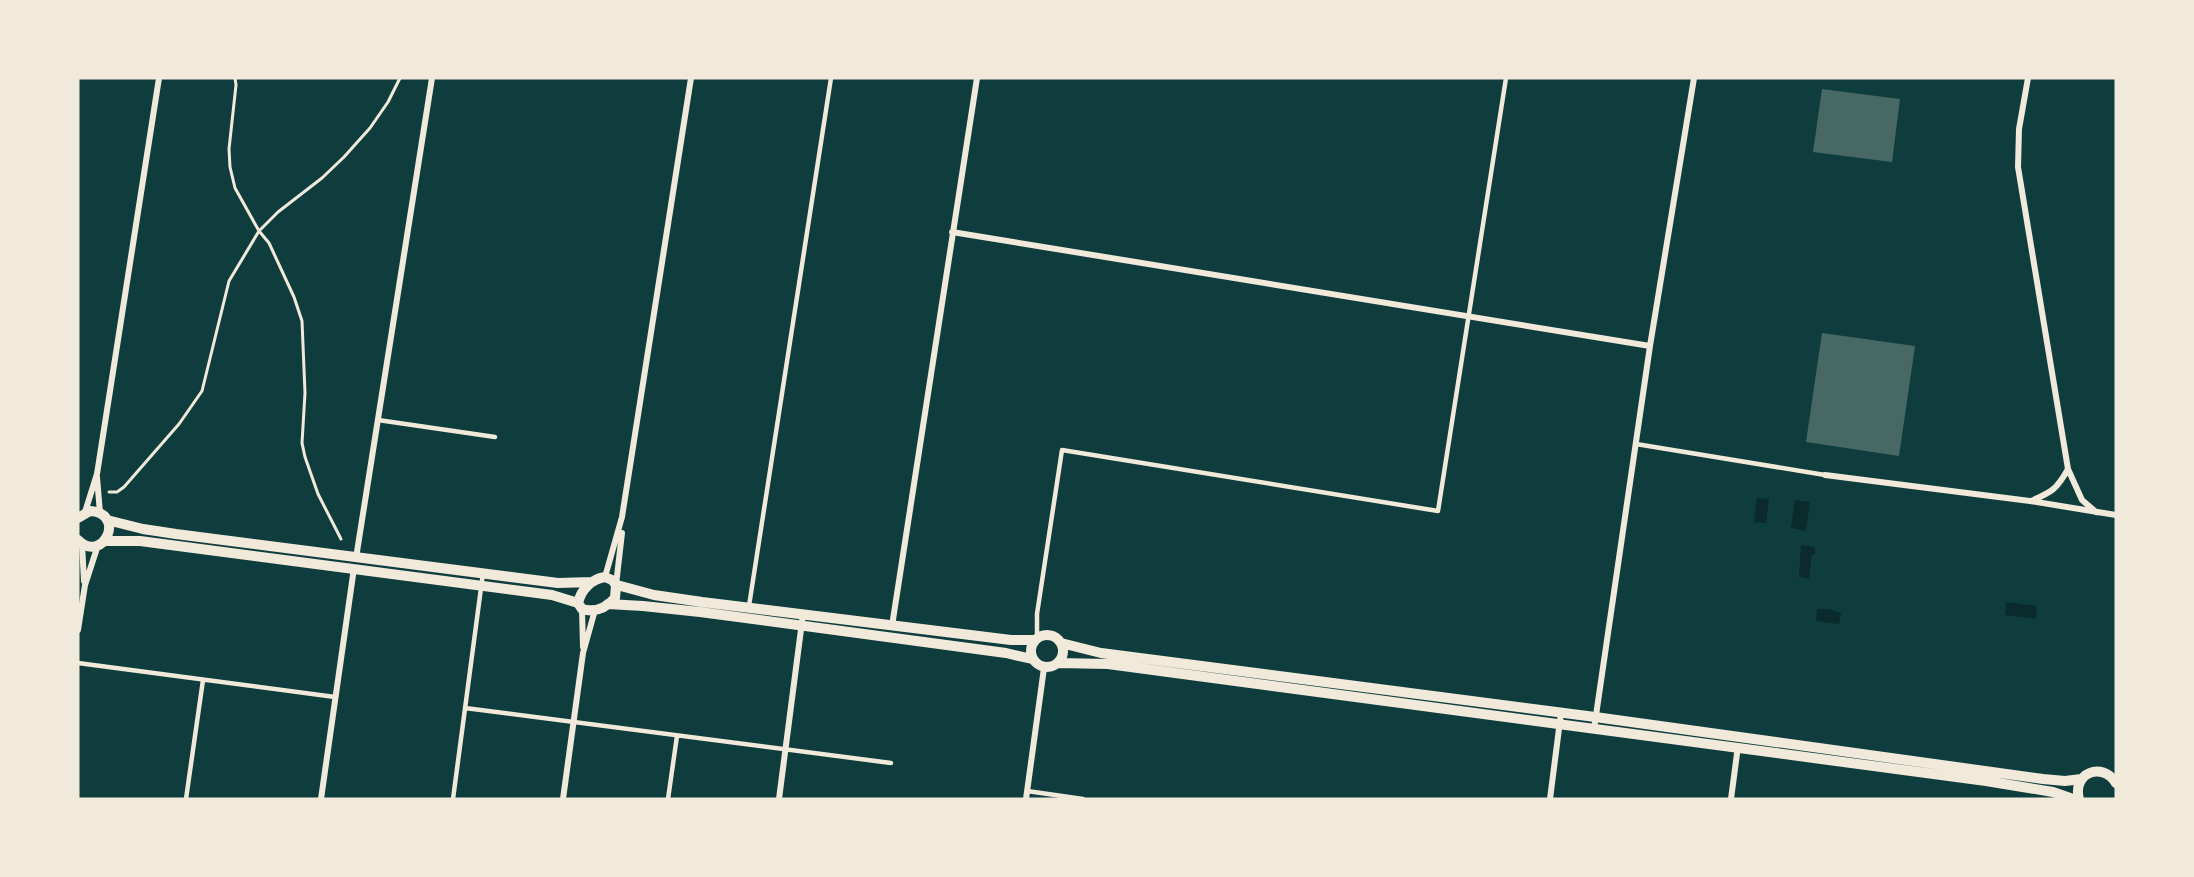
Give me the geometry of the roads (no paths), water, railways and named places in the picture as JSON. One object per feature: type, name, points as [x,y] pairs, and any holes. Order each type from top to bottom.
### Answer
[{"type":"street","points":[[159,78],[97,474],[82,515],[104,516],[143,529],[176,534],[558,583],[612,579],[616,585],[654,595],[802,626],[1006,653],[1032,659]]},
{"type":"street","points":[[321,799],[354,568],[432,78]]},
{"type":"street","points":[[85,585],[80,542],[140,541],[552,595],[595,610],[608,604],[615,598],[620,562],[622,517],[691,78]]},
{"type":"street","points":[[890,637],[977,78]]},
{"type":"street","points":[[1594,723],[1650,346],[1694,78]]},
{"type":"street","points":[[2028,78],[2019,129],[2018,167],[2068,469],[2082,500],[2096,512]]},
{"type":"street","points":[[952,232],[1650,346]]},
{"type":"street","points":[[2030,501],[2049,494],[2059,486],[2068,469]]},
{"type":"street","points":[[78,630],[85,585],[101,543],[110,531],[98,498],[97,474]]},
{"type":"street","points":[[1825,475],[2030,501],[2116,515]]},
{"type":"street","points":[[605,578],[622,517]]},
{"type":"street","points":[[583,653],[580,595],[592,582]]},
{"type":"street","points":[[608,604],[748,613],[803,614],[1011,640],[1036,639],[1047,635],[1053,636],[1061,643],[1101,653],[1560,719]]},
{"type":"street","points":[[563,799],[583,653],[595,610]]},
{"type":"street","points":[[779,799],[803,614]]},
{"type":"street","points":[[1036,639],[1031,649],[1032,659],[1044,668],[1050,668],[1058,663],[1063,654],[1061,643]]},
{"type":"street","points":[[1058,663],[1108,664],[1594,723],[1740,737],[2043,779],[2065,781],[2081,779],[2092,772],[2099,771],[2111,776],[2116,782]]},
{"type":"street","points":[[1027,795],[1044,668]]},
{"type":"street","points":[[1550,799],[1560,719]]},
{"type":"street","points":[[1594,723],[1738,749],[2027,787],[2073,799]]},
{"type":"street","points":[[1731,799],[1740,737]]},
{"type":"street","points":[[2079,799],[2077,790],[2081,779]]},
{"type":"lane","points":[[748,613],[831,78]]},
{"type":"lane","points":[[1036,639],[1037,614],[1062,450],[1438,511],[1506,78]]},
{"type":"lane","points":[[378,420],[495,437]]},
{"type":"lane","points":[[1636,444],[1825,475]]},
{"type":"lane","points":[[453,799],[483,572]]},
{"type":"lane","points":[[78,663],[335,697]]},
{"type":"lane","points":[[186,799],[203,680]]},
{"type":"lane","points":[[465,708],[891,763]]},
{"type":"lane","points":[[668,799],[677,736]]},
{"type":"lane","points":[[1027,795],[1083,799]]},
{"type":"water","points":[[1757,498],[1769,499],[1766,523],[1754,522]]},
{"type":"water","points":[[1795,500],[1810,502],[1806,531],[1791,528]]},
{"type":"water","points":[[1801,545],[1815,547],[1809,579],[1799,577]]},
{"type":"water","points":[[2006,602],[2037,606],[2036,619],[2005,615]]},
{"type":"water","points":[[1817,609],[1829,609],[1841,613],[1839,624],[1816,621]]}]
